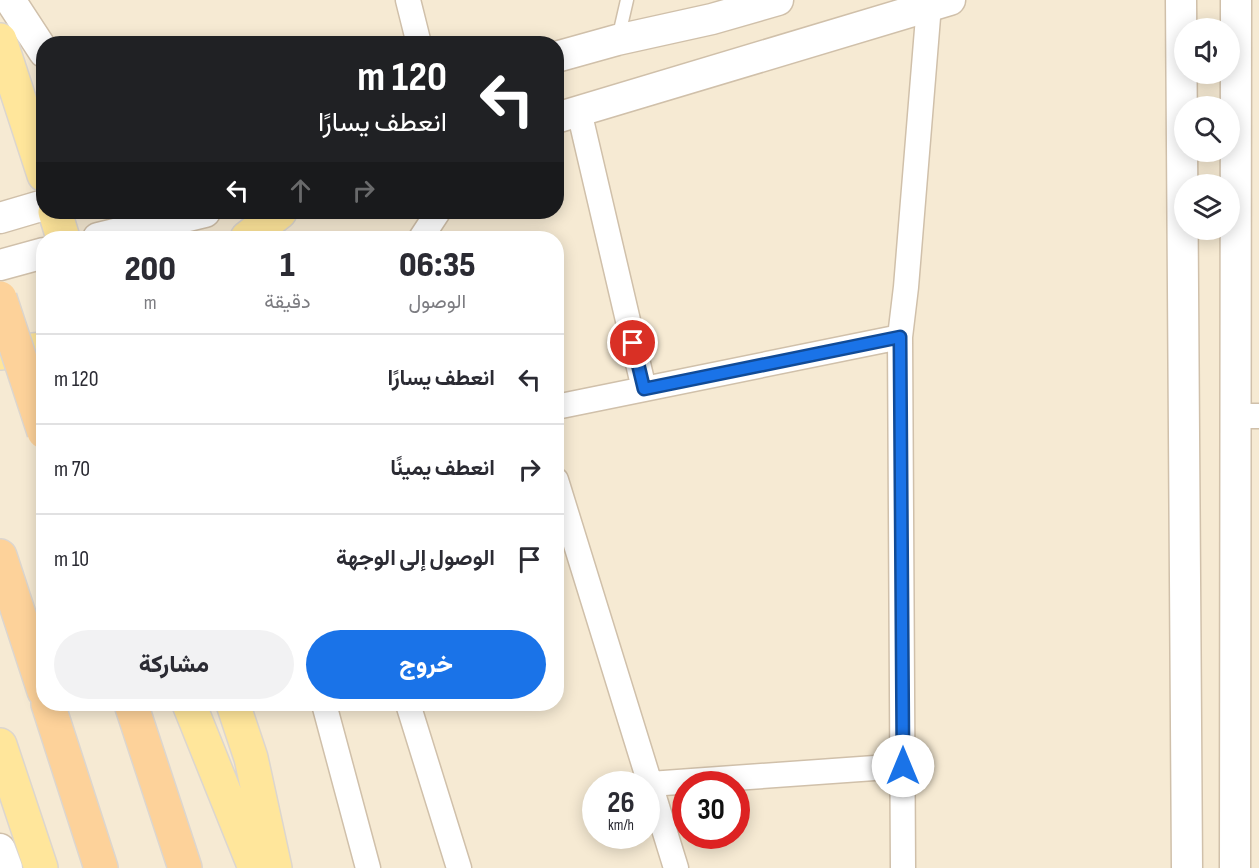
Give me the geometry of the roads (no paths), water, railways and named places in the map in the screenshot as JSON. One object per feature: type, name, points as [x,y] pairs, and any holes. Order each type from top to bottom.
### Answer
[{"type":"highway","points":[[0,298],[36,408]]},
{"type":"highway","points":[[0,556],[36,666]]},
{"type":"highway","points":[[50,711],[101,868]]},
{"type":"highway","points":[[133,711],[185,868]]},
{"type":"main road","points":[[0,40],[36,150]]},
{"type":"main road","points":[[257,231],[271,219]]},
{"type":"main road","points":[[0,353],[36,350]]},
{"type":"main road","points":[[192,711],[255,868]]},
{"type":"main road","points":[[213,711],[263,868]]},
{"type":"main road","points":[[235,711],[251,758],[275,868]]},
{"type":"main road","points":[[0,744],[40,868]]},
{"type":"main road","points":[[0,804],[21,868]]},
{"type":"street","points":[[10,0],[36,40]]},
{"type":"street","points":[[408,0],[417,36]]},
{"type":"street","points":[[564,55],[713,10],[778,0]]},
{"type":"street","points":[[1181,0],[1187,868]]},
{"type":"street","points":[[1235,868],[1247,416],[1236,0]]},
{"type":"street","points":[[644,389],[568,114],[939,3],[900,337],[903,868]]},
{"type":"street","points":[[0,218],[36,207]]},
{"type":"street","points":[[127,231],[176,219]]},
{"type":"street","points":[[0,265],[36,255]]},
{"type":"street","points":[[564,405],[900,337]]},
{"type":"street","points":[[564,506],[646,771]]},
{"type":"street","points":[[326,711],[368,868]]},
{"type":"street","points":[[410,711],[459,868]]},
{"type":"street","points":[[660,783],[903,766]]},
{"type":"street","points":[[660,816],[676,868]]},
{"type":"street","points":[[0,849],[7,868]]},
{"type":"lane","points":[[617,40],[627,0]]}]
